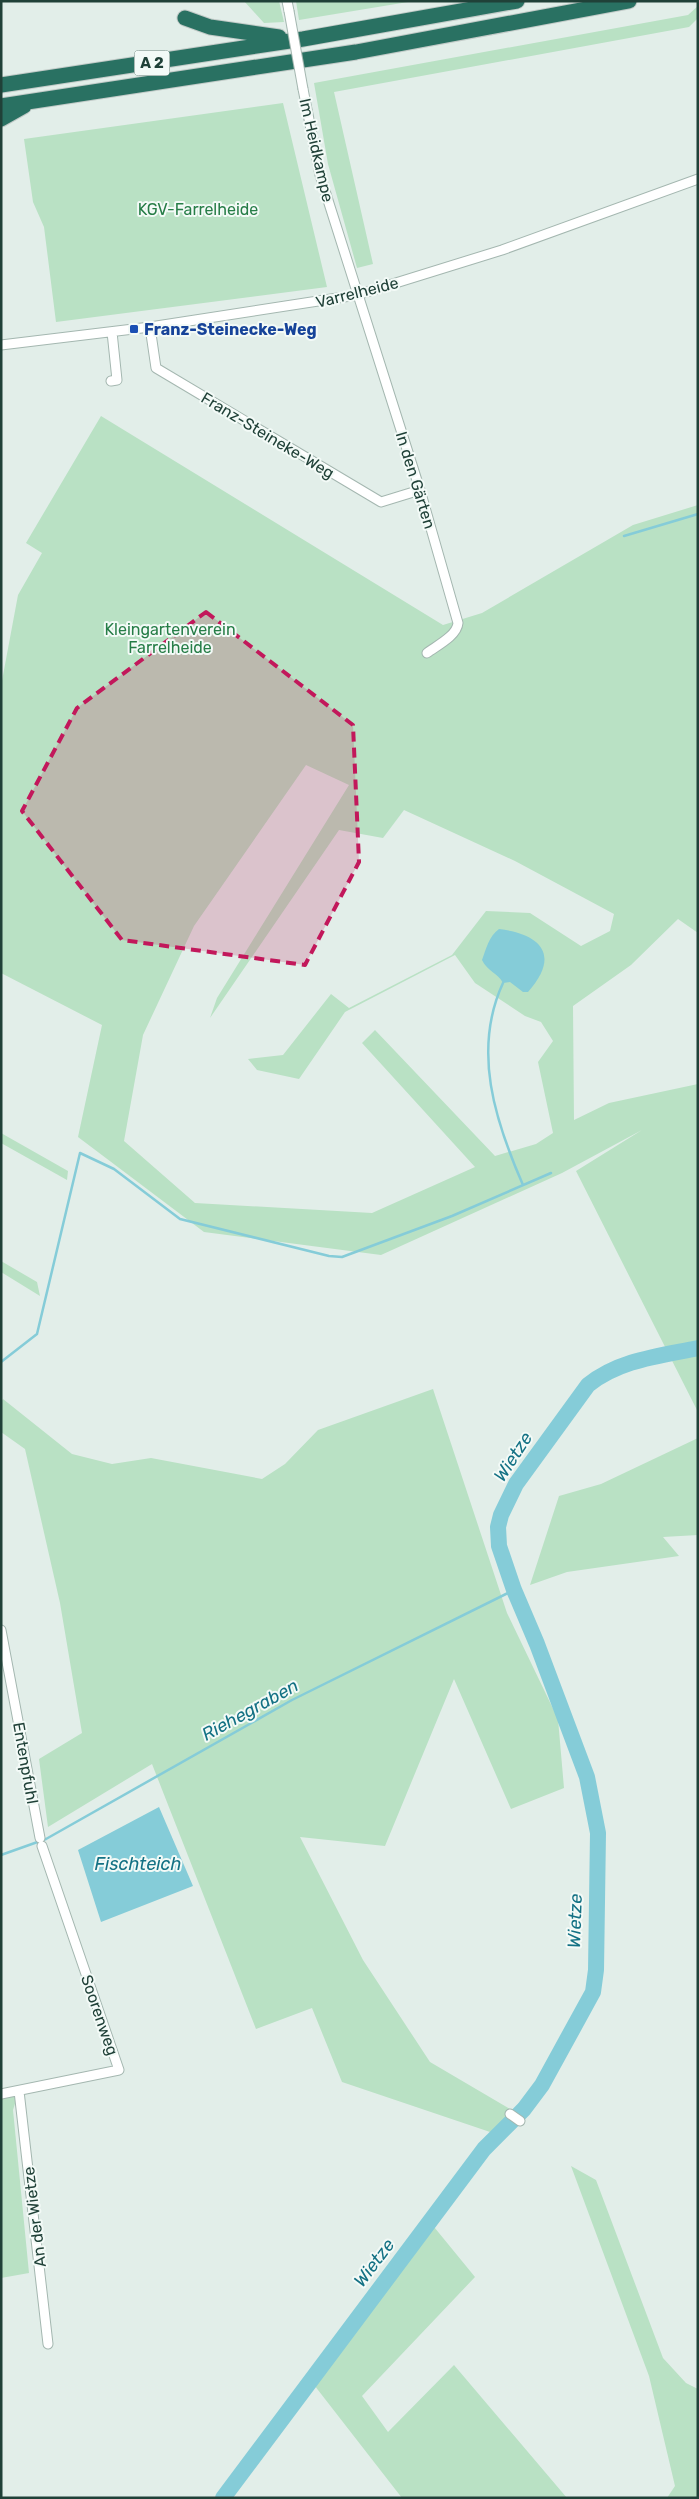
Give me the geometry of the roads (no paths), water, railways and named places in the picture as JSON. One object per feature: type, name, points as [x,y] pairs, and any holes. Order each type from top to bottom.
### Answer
[{"type":"highway","name":"A 2","points":[[1,85],[303,39],[517,1]]},
{"type":"highway","name":"A 2","points":[[1,106],[356,52],[629,1]]},
{"type":"highway","points":[[185,18],[210,27],[244,34],[303,39]]},
{"type":"highway","points":[[1,119],[34,102]]},
{"type":"street","name":"Im Heidkampe","points":[[287,1],[320,175],[357,296]]},
{"type":"street","name":"Varrelheide","points":[[1,345],[150,327],[357,296],[502,250],[698,179]]},
{"type":"street","name":"In den Gärten","points":[[357,296],[420,490],[458,623],[458,628],[453,633],[427,653]]},
{"type":"street","name":"Franz-Steineke-Weg","points":[[150,327],[156,368],[381,502],[420,490]]},
{"type":"street","points":[[111,381],[117,380],[112,332]]},
{"type":"street","name":"Entenpfuhl","points":[[1,1630],[41,1842]]},
{"type":"street","name":"Soorenweg","points":[[1,2094],[119,2070],[41,1842]]},
{"type":"street","name":"An der Wietze","points":[[19,2091],[48,2344]]},
{"type":"street","points":[[510,2114],[520,2121]]},
{"type":"water","points":[[499,929],[526,936],[535,941],[542,949],[544,957],[543,967],[538,979],[528,992],[523,992],[510,982],[503,983],[482,960],[490,939]]},
{"type":"water","name":"Fischteich","points":[[159,1807],[193,1886],[101,1922],[78,1850]]},
{"type":"waterway","points":[[624,536],[698,514]]},
{"type":"waterway","points":[[503,983],[494,1008],[489,1034],[488,1059],[496,1111],[523,1185]]},
{"type":"waterway","points":[[1,1362],[37,1334],[80,1153],[114,1169],[180,1219],[329,1256],[342,1257],[452,1216],[551,1173]]},
{"type":"waterway","name":"Wietze","points":[[223,2498],[484,2149],[524,2109],[542,2085],[593,1992],[596,1970],[598,1833],[587,1777],[537,1644],[514,1590],[499,1546],[498,1527],[501,1515],[516,1484],[588,1385],[626,1364],[698,1348]]},
{"type":"waterway","name":"Riehegraben","points":[[1,1855],[46,1839],[292,1700],[514,1590]]},
{"type":"place","name":"Franz-Steinecke-Weg","points":[[134,329]]},
{"type":"park label","name":"KGV-Farrelheide","points":[[198,209]]},
{"type":"park label","name":"Kleingartenverein Farrelheide","points":[[170,638]]}]
